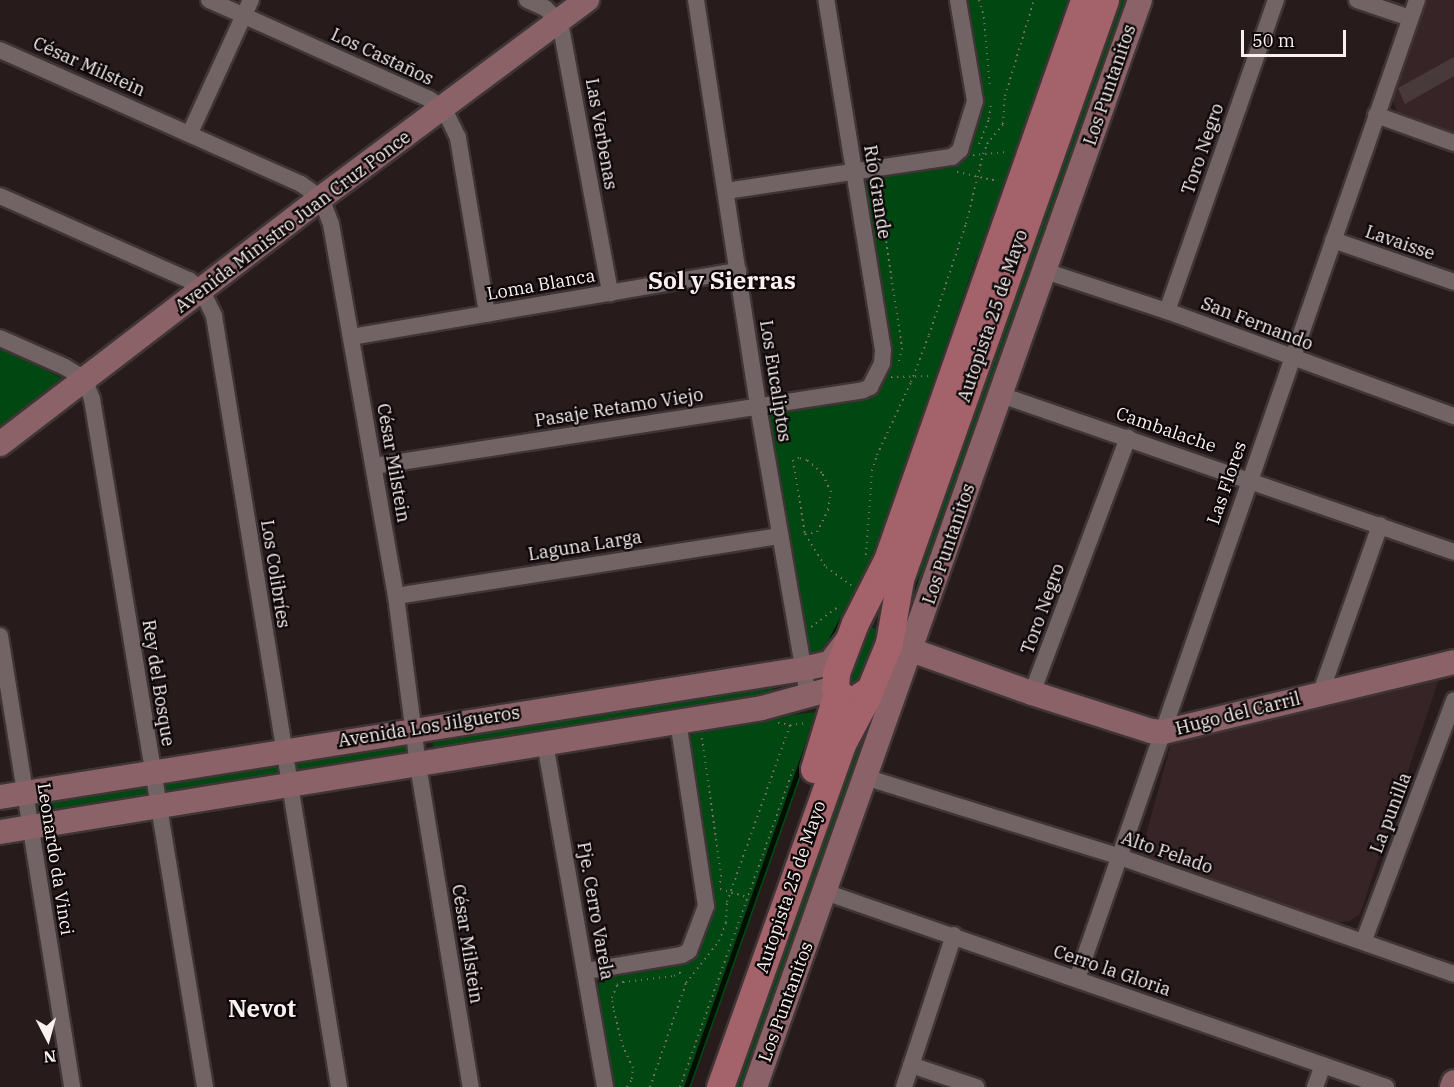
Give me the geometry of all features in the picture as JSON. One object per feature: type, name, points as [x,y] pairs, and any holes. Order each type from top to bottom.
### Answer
[{"type":"main road","name":"Autopista 25 de Mayo","points":[[701,1087],[824,741],[836,691],[836,673],[848,625],[887,560],[1084,0]]},
{"type":"main road","name":"Autopista 25 de Mayo","points":[[720,1087],[842,744],[869,690],[897,642],[900,579],[1105,0]]},
{"type":"main road","points":[[848,625],[864,617],[880,618],[887,623],[897,642]]},
{"type":"main road","points":[[836,691],[842,697],[854,700],[869,690]]},
{"type":"street","name":"Los Castaños","points":[[209,0],[248,8],[429,99],[444,109],[458,138],[487,314]]},
{"type":"street","points":[[527,0],[545,8],[560,22]]},
{"type":"street","name":"Avenida Ministro Juan Cruz Ponce","points":[[0,444],[321,198],[444,109],[587,0]]},
{"type":"street","name":"Los Eucaliptos","points":[[696,0],[758,406],[803,669],[807,713]]},
{"type":"street","name":"Río Grande","points":[[826,0],[883,350],[878,383]]},
{"type":"street","points":[[726,190],[854,172],[958,162],[975,101],[958,0]]},
{"type":"street","name":"Los Puntanitos","points":[[755,1087],[865,777],[897,642],[1001,395],[1140,0]]},
{"type":"street","name":"Toro Negro","points":[[1167,311],[1276,0]]},
{"type":"street","points":[[1357,0],[1410,18]]},
{"type":"street","name":"Las Flores","points":[[1077,979],[1248,479],[1417,0]]},
{"type":"street","points":[[190,133],[248,8]]},
{"type":"street","name":"Las Verbenas","points":[[560,22],[610,293]]},
{"type":"street","name":"César Milstein","points":[[0,50],[302,184],[321,198],[331,224],[396,596],[418,765],[471,1087]]},
{"type":"street","points":[[1376,115],[1454,144]]},
{"type":"street","points":[[0,196],[189,280],[202,291]]},
{"type":"street","name":"Lavaisse","points":[[1333,240],[1454,282]]},
{"type":"street","name":"San Fernando","points":[[1045,270],[1167,311],[1454,416]]},
{"type":"street","name":"Loma Blanca","points":[[351,337],[738,271]]},
{"type":"street","name":"Los Colibríes","points":[[202,291],[214,316],[339,1087]]},
{"type":"street","points":[[0,338],[65,367],[84,379]]},
{"type":"street","name":"Rey del Bosque","points":[[84,379],[92,399],[205,1087]]},
{"type":"street","name":"Pasaje Retamo Viejo","points":[[374,466],[863,390],[878,383]]},
{"type":"street","name":"Cambalache","points":[[1001,395],[1128,437],[1454,552]]},
{"type":"street","name":"Toro Negro","points":[[1032,693],[1128,437]]},
{"type":"street","points":[[1322,692],[1380,525]]},
{"type":"street","name":"Laguna Larga","points":[[396,596],[780,536]]},
{"type":"street","name":"Avenida Los Jilgueros","points":[[0,797],[283,750],[803,669],[830,663],[848,625]]},
{"type":"street","name":"Leonardo da Vinci","points":[[0,636],[72,1087]]},
{"type":"street","name":"Hugo del Carril","points":[[897,642],[1032,693],[1151,731],[1163,732],[1322,692],[1454,663]]},
{"type":"street","name":"Avenida Los Jilgueros","points":[[0,832],[762,708],[807,713],[836,691]]},
{"type":"street","name":"La punilla","points":[[1364,940],[1454,700]]},
{"type":"street","points":[[586,971],[682,955],[689,951],[706,906],[705,885],[678,721]]},
{"type":"street","name":"Pje. Cerro Varela","points":[[545,743],[605,1087]]},
{"type":"street","name":"Alto Pelado","points":[[865,777],[1120,857],[1364,940],[1454,974]]},
{"type":"street","name":"Cerro la Gloria","points":[[825,892],[1386,1087]]},
{"type":"street","points":[[904,1087],[954,935]]},
{"type":"street","points":[[911,1065],[976,1087]]},
{"type":"street","points":[[1315,1087],[1323,1065]]},
{"type":"street","points":[[1452,1087],[1454,1082]]},
{"type":"path","points":[[969,165],[992,109],[984,17],[979,0]]},
{"type":"path","points":[[866,555],[872,471],[877,455],[914,376],[966,224],[983,154],[987,144],[1003,124],[1005,96],[1034,0]]},
{"type":"path","points":[[996,191],[1000,181],[949,171],[958,162],[974,155],[1010,152],[1007,161]]},
{"type":"path","points":[[878,383],[892,377],[902,348],[879,195],[885,183]]},
{"type":"path","points":[[927,384],[934,369]]},
{"type":"path","points":[[878,383],[892,377],[930,376]]},
{"type":"path","points":[[805,534],[817,532],[828,510],[831,492],[822,473],[807,460],[799,458],[793,460],[805,534],[826,567],[852,586]]},
{"type":"path","points":[[791,494],[798,494]]},
{"type":"path","points":[[863,562],[874,536]]},
{"type":"path","points":[[848,594],[855,578]]},
{"type":"path","points":[[806,632],[844,601],[848,625]]},
{"type":"path","points":[[804,732],[807,713]]},
{"type":"path","points":[[650,1087],[686,983],[711,952],[726,923],[730,892],[790,726],[807,713]]},
{"type":"path","points":[[680,1087],[749,898],[795,762]]},
{"type":"path","points":[[705,885],[749,898]]},
{"type":"shaded area","points":[[1427,0],[1454,0],[1454,134],[1398,114],[1392,99]]},
{"type":"shaded area","points":[[1443,667],[1360,914],[1349,921],[1335,923],[1141,853],[1173,736]]},
{"type":"green space","points":[[966,0],[1075,0],[885,542],[827,653],[815,656],[806,649],[768,426],[771,415],[778,410],[877,390],[891,362],[866,184],[874,179],[950,167],[960,159],[982,103]]},
{"type":"green space","points":[[1112,0],[1134,0],[906,625],[903,624],[901,610]]},
{"type":"green space","points":[[0,348],[68,381],[0,435]]},
{"type":"green space","points":[[870,626],[879,631],[862,684],[850,686],[846,674],[865,627]]},
{"type":"green space","points":[[894,664],[749,1087],[729,1087],[822,819]]},
{"type":"green space","points":[[772,682],[774,696],[434,751],[432,738]]},
{"type":"green space","points":[[816,712],[821,717],[820,723],[691,1087],[613,1087],[597,991],[599,983],[604,977],[689,963],[695,959],[714,895],[690,739],[693,732],[701,726]]},
{"type":"green space","points":[[405,741],[407,755],[296,773],[294,759]]},
{"type":"green space","points":[[276,762],[278,776],[167,794],[165,780]]},
{"type":"green space","points":[[147,785],[149,799],[38,816],[36,802]]},
{"type":"building","points":[[1454,57],[1454,76],[1405,104],[1398,88]]},
{"type":"waterway","points":[[1060,28],[1070,0]]},
{"type":"waterway","points":[[918,433],[979,257]]},
{"type":"waterway","points":[[908,607],[920,560]]},
{"type":"waterway","points":[[827,647],[851,602]]},
{"type":"waterway","points":[[686,1087],[809,739]]},
{"type":"district","name":"Sol y Sierras","points":[[722,281]]},
{"type":"district","name":"Nevot","points":[[262,1009]]}]
